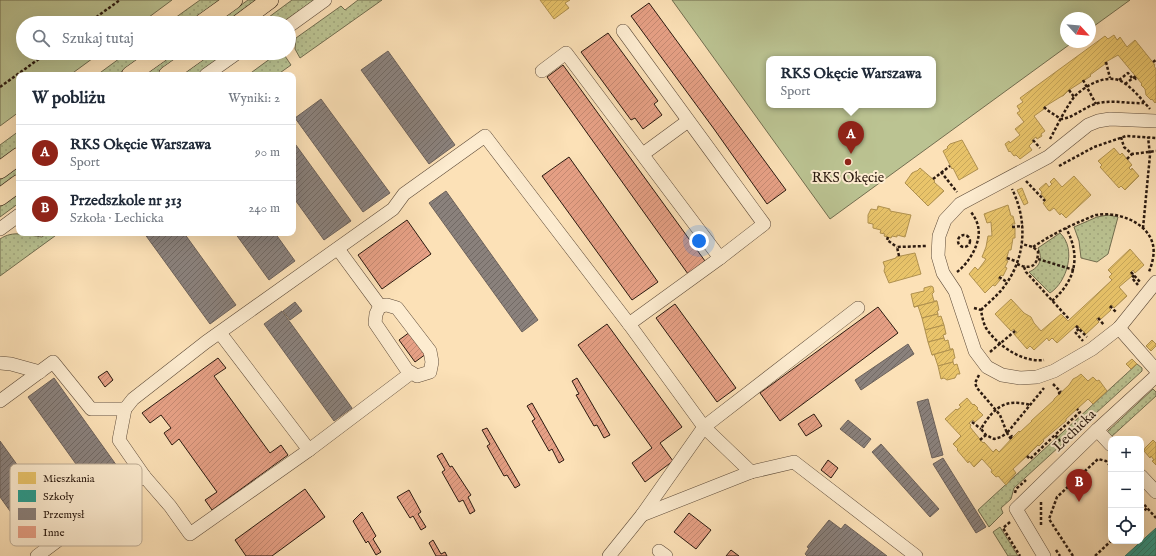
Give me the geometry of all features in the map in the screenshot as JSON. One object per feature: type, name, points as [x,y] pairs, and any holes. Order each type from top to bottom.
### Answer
[{"type":"main road","points":[[212,16],[234,0]]},
{"type":"main road","points":[[249,16],[267,3]]},
{"type":"main road","points":[[134,72],[151,60]]},
{"type":"main road","points":[[171,72],[188,60]]},
{"type":"main road","points":[[0,170],[16,158]]},
{"type":"main road","points":[[0,197],[16,185]]},
{"type":"street","points":[[296,21],[325,0]]},
{"type":"street","points":[[260,16],[267,3]]},
{"type":"street","points":[[623,31],[764,224],[629,324]]},
{"type":"street","points":[[542,71],[566,53],[720,258]]},
{"type":"street","points":[[210,72],[227,60]]},
{"type":"street","points":[[1151,279],[1119,321],[1092,349],[1076,360],[1054,371],[1037,376],[1020,378],[1002,375],[987,366],[975,351],[954,291],[943,273],[938,256],[939,236],[945,220],[960,204],[1088,125],[1098,121],[1110,119],[1155,117]]},
{"type":"street","points":[[643,154],[688,121]]},
{"type":"street","points":[[136,464],[119,440],[125,409],[132,399],[220,333],[393,209],[404,194],[485,136],[629,324],[704,427],[751,472]]},
{"type":"street","points":[[0,229],[16,217]]},
{"type":"street","points":[[338,249],[380,306]]},
{"type":"street","points":[[387,305],[396,308],[430,351],[432,362],[430,372],[417,376],[407,370],[375,323],[376,314],[380,306],[387,305]]},
{"type":"street","points":[[609,556],[642,515],[704,427],[858,308]]},
{"type":"street","points":[[1119,321],[1156,370]]},
{"type":"street","points":[[220,333],[309,450]]},
{"type":"street","points":[[0,401],[53,362],[91,409],[125,409]]},
{"type":"street","points":[[0,363],[11,364],[40,372]]},
{"type":"street","points":[[142,473],[170,506],[190,534],[309,450],[411,373]]},
{"type":"street","name":"Lechicka","points":[[1044,556],[1016,509],[1097,430],[1156,376]]},
{"type":"street","points":[[1097,430],[1108,442]]},
{"type":"street","points":[[642,515],[751,472],[794,462],[916,556]]},
{"type":"street","points":[[1144,479],[1156,492]]},
{"type":"street","points":[[37,556],[50,546]]},
{"type":"path","points":[[98,16],[120,0]]},
{"type":"path","points":[[21,72],[37,60]]},
{"type":"path","points":[[1106,62],[1110,78]]},
{"type":"path","points":[[1119,80],[1128,73],[1135,77],[1125,84]]},
{"type":"path","points":[[0,87],[16,75]]},
{"type":"path","points":[[1033,140],[1046,151],[1074,97],[1087,87],[1099,81],[1110,78],[1119,80],[1125,84],[1155,117]]},
{"type":"path","points":[[1083,80],[1096,104]]},
{"type":"path","points":[[1069,90],[1074,97]]},
{"type":"path","points":[[1121,137],[1124,147],[1132,154]]},
{"type":"path","points":[[1057,167],[1094,147],[1121,137],[1156,138]]},
{"type":"path","points":[[1143,228],[1149,151],[1148,138]]},
{"type":"path","points":[[1127,159],[1132,154],[1156,151]]},
{"type":"path","points":[[933,178],[950,166]]},
{"type":"path","points":[[941,172],[961,197]]},
{"type":"path","points":[[1031,177],[1024,179],[1045,201]]},
{"type":"path","points":[[981,310],[1002,290],[1007,282],[1017,263],[1022,244],[1023,226],[1020,210],[1011,186]]},
{"type":"path","points":[[954,274],[965,264],[976,244],[979,235],[975,216],[969,208]]},
{"type":"path","points":[[1033,247],[1050,236],[1094,216],[1107,214],[1117,215],[1143,228],[1148,234],[1154,250],[1150,270],[1151,279]]},
{"type":"path","points":[[1012,227],[1023,226]]},
{"type":"path","points":[[1052,301],[1065,287],[1074,270],[1074,247],[1066,228]]},
{"type":"path","points":[[954,239],[958,239],[960,236],[964,235],[968,236],[970,243]]},
{"type":"path","points":[[888,237],[887,240],[897,247],[932,246]]},
{"type":"path","points":[[958,239],[958,243],[964,247],[968,246],[970,243],[976,244]]},
{"type":"path","points":[[1007,258],[1024,267],[1029,268],[1034,265],[1038,259],[1038,251],[1033,247],[1022,244]]},
{"type":"path","points":[[897,247],[899,256]]},
{"type":"path","points":[[1038,259],[1074,270]]},
{"type":"path","points":[[1024,267],[1026,272],[1070,319]]},
{"type":"path","points":[[1131,272],[1137,279]]},
{"type":"path","points":[[999,277],[1007,282]]},
{"type":"path","points":[[1110,306],[1114,310]]},
{"type":"path","points":[[971,307],[981,310]]},
{"type":"path","points":[[981,310],[986,328],[1000,344],[1028,359],[1042,361],[1048,360]]},
{"type":"path","points":[[1119,321],[1123,310]]},
{"type":"path","points":[[1098,318],[1103,323]]},
{"type":"path","points":[[1075,327],[1082,332]]},
{"type":"path","points":[[1078,330],[1075,332],[1086,344]]},
{"type":"path","points":[[979,356],[992,351],[1015,331]]},
{"type":"path","points":[[980,373],[975,383],[977,388],[1000,415],[1007,433],[1011,438]]},
{"type":"path","points":[[1051,382],[1054,378]]},
{"type":"path","points":[[972,422],[986,435],[994,439],[1001,437],[1007,433],[1046,387]]},
{"type":"path","points":[[1056,387],[1061,392]]},
{"type":"path","points":[[981,429],[987,418],[999,406],[1008,402],[1020,402],[1030,405]]},
{"type":"path","points":[[1026,456],[1030,459],[1055,436],[1080,412],[1077,409]]},
{"type":"path","points":[[1057,428],[1060,431]]},
{"type":"path","points":[[980,440],[986,435]]},
{"type":"path","points":[[1055,436],[1064,445]]},
{"type":"path","points":[[1047,437],[1050,440]]},
{"type":"path","points":[[1072,556],[1049,519],[1057,497],[1098,459],[1106,461],[1108,463]]},
{"type":"path","points":[[1044,531],[1040,524],[1041,502],[1046,497]]},
{"type":"path","points":[[1144,504],[1156,518]]},
{"type":"path","points":[[1144,511],[1147,508]]},
{"type":"path","points":[[1052,543],[1060,556]]},
{"type":"path","points":[[1095,556],[1108,544]]},
{"type":"green space","points":[[0,0],[172,0],[150,16],[16,16],[16,60],[90,60],[74,72],[16,72],[16,114],[0,126]]},
{"type":"green space","points":[[200,0],[220,0],[198,16],[178,16]]},
{"type":"green space","points":[[248,0],[259,0],[237,16],[226,16]]},
{"type":"green space","points":[[292,0],[314,0],[292,16],[270,16]]},
{"type":"green space","points":[[358,0],[382,0],[300,58],[296,51],[296,38],[341,6],[345,10]]},
{"type":"green space","name":"RKS Okęcie","points":[[672,0],[1130,0],[1096,25],[1096,12],[1060,12],[1060,48],[1065,48],[830,219]]},
{"type":"green space","points":[[117,60],[137,60],[121,72],[101,72]]},
{"type":"green space","points":[[165,60],[176,60],[159,72],[148,72]]},
{"type":"green space","points":[[201,60],[216,60],[200,72],[185,72]]},
{"type":"green space","points":[[268,60],[288,60],[291,65],[281,72],[252,72]]},
{"type":"green space","points":[[16,133],[16,148],[0,160],[0,145]]},
{"type":"green space","points":[[16,168],[16,176],[0,188],[0,180]]},
{"type":"green space","points":[[16,195],[16,205],[0,217],[0,207]]},
{"type":"green space","points":[[1108,215],[1118,217],[1108,254],[1097,262],[1081,258],[1079,241],[1074,227],[1097,217]]},
{"type":"green space","points":[[1060,233],[1068,248],[1068,265],[1061,281],[1050,293],[1029,272],[1036,268],[1040,262],[1040,252],[1038,248]]},
{"type":"green space","points":[[15,234],[16,236],[55,236],[0,276],[0,239],[5,236]]},
{"type":"green space","points":[[1137,364],[1142,368],[1142,371],[1014,488],[1011,499],[1001,508],[1003,513],[989,527],[978,510]]},
{"type":"green space","points":[[1153,389],[1156,392],[1156,396],[1112,436],[1109,436],[1107,432]]},
{"type":"green space","points":[[1000,527],[1018,556],[1008,556],[993,532]]},
{"type":"building: Mieszkania","points":[[540,0],[570,0],[565,3],[569,8],[554,19]]},
{"type":"building: Mieszkania","points":[[1114,35],[1117,40],[1120,37],[1127,47],[1135,40],[1155,65],[1156,102],[1155,103],[1146,95],[1145,89],[1141,85],[1142,84],[1118,55],[1104,63],[1105,64],[1090,75],[1091,76],[1069,90],[1063,96],[1044,107],[1044,109],[1034,116],[1045,131],[1041,134],[1042,136],[1037,139],[1036,137],[1032,140],[1033,142],[1029,146],[1032,150],[1020,159],[1016,155],[1014,156],[1010,151],[1009,152],[1005,144],[1009,141],[1010,143],[1020,135],[1015,129],[1024,122],[1017,113],[1020,111],[1017,106],[1023,102],[1020,98],[1089,48],[1096,48],[1096,43],[1105,36],[1108,39]]},
{"type":"building: Mieszkania","points":[[962,140],[978,169],[959,180],[943,151],[948,148],[947,147],[950,144]]},
{"type":"building: Mieszkania","points":[[1114,148],[1120,155],[1122,153],[1132,165],[1129,168],[1131,170],[1132,168],[1139,176],[1125,190],[1121,186],[1119,188],[1100,167],[1102,165],[1098,161]]},
{"type":"building: Mieszkania","points":[[920,168],[944,191],[928,206],[905,183],[912,173]]},
{"type":"building: Mieszkania","points":[[1074,176],[1091,195],[1066,218],[1061,213],[1060,215],[1054,208],[1050,211],[1048,210],[1043,203],[1046,200],[1039,189],[1046,183],[1049,187],[1052,184],[1050,182],[1054,178],[1062,187]]},
{"type":"building: Mieszkania","points":[[1022,188],[1028,203],[1024,205],[1017,190]]},
{"type":"building: Mieszkania","points":[[1008,205],[1015,224],[1012,224],[1013,228],[1015,228],[1015,238],[1013,238],[1011,250],[1009,250],[1006,260],[1008,261],[1005,267],[1007,268],[1003,276],[1001,275],[998,279],[1000,280],[995,286],[993,285],[985,293],[969,274],[975,267],[978,270],[986,259],[982,257],[988,236],[992,236],[991,222],[987,223],[984,214]]},
{"type":"building: Mieszkania","points":[[878,206],[890,209],[890,211],[911,215],[905,237],[897,235],[897,237],[892,236],[891,238],[884,236],[885,234],[880,233],[881,230],[873,228],[873,224],[868,223],[868,215],[871,209],[877,210]]},
{"type":"building: Mieszkania","points":[[1130,249],[1144,265],[1135,273],[1133,270],[1130,273],[1132,276],[1119,287],[1127,296],[1114,308],[1112,305],[1109,308],[1111,310],[1101,319],[1099,317],[1096,319],[1099,322],[1086,334],[1077,325],[1057,343],[1052,338],[1049,341],[1047,338],[1034,350],[1030,346],[1027,349],[1014,334],[1017,332],[1014,329],[1011,331],[995,314],[1011,299],[1024,313],[1031,317],[1041,331],[1061,314],[1068,321],[1112,280],[1109,277],[1112,274],[1108,270]]},
{"type":"building: Mieszkania","points":[[915,253],[921,274],[889,283],[884,271],[885,267],[883,262],[896,257]]},
{"type":"building: Mieszkania","points":[[931,286],[933,287],[934,292],[932,294],[934,301],[937,301],[914,307],[911,294],[924,291],[924,288]]},
{"type":"building: Mieszkania","points":[[937,301],[939,310],[937,311],[938,314],[922,318],[918,306],[914,307]]},
{"type":"building: Mieszkania","points":[[938,314],[938,317],[941,316],[944,325],[925,330],[922,318]]},
{"type":"building: Mieszkania","points":[[944,325],[946,334],[943,335],[944,338],[928,342],[925,330]]},
{"type":"building: Mieszkania","points":[[944,338],[945,341],[948,340],[950,349],[953,349],[932,355],[928,342]]},
{"type":"building: Mieszkania","points":[[1152,340],[1156,346],[1151,351],[1146,346]]},
{"type":"building: Mieszkania","points":[[953,349],[955,358],[953,359],[953,362],[938,366],[934,354]]},
{"type":"building: Mieszkania","points":[[1132,359],[1137,364],[1131,369],[1126,364]]},
{"type":"building: Mieszkania","points":[[953,362],[954,365],[957,364],[960,374],[957,374],[955,378],[947,380],[944,378],[941,379],[938,366]]},
{"type":"building: Mieszkania","points":[[1081,374],[1088,381],[1093,377],[1097,381],[1099,380],[1107,391],[1093,404],[1088,399],[1066,419],[1066,421],[1043,440],[1044,441],[1039,446],[1038,445],[1013,469],[1016,473],[1006,485],[998,476],[996,477],[991,472],[992,470],[982,459],[974,467],[969,461],[968,463],[953,444],[961,436],[945,419],[956,409],[957,410],[961,407],[959,405],[967,398],[983,415],[975,422],[973,420],[969,423],[971,425],[970,427],[983,443],[984,442],[993,452],[996,449],[999,452],[1019,431],[1020,432],[1054,400],[1073,379]]},
{"type":"building: Mieszkania","points":[[1153,440],[1156,443],[1156,465],[1152,461],[1154,460],[1151,456],[1150,458],[1144,451]]},
{"type":"building: Szkoły","points":[[1156,528],[1156,556],[1125,556],[1138,544],[1144,544],[1144,539]]},
{"type":"building: Przemysł","points":[[388,51],[455,145],[429,164],[361,70]]},
{"type":"building: Przemysł","points":[[321,99],[390,193],[363,212],[296,119],[296,117]]},
{"type":"building: Przemysł","points":[[296,145],[351,221],[324,240],[296,201]]},
{"type":"building: Przemysł","points":[[446,191],[538,320],[522,332],[429,203]]},
{"type":"building: Przemysł","points":[[146,236],[186,236],[236,305],[210,324]]},
{"type":"building: Przemysł","points":[[237,236],[277,236],[295,261],[269,280]]},
{"type":"building: Przemysł","points":[[295,302],[302,311],[290,320],[283,311]]},
{"type":"building: Przemysł","points":[[282,311],[352,408],[334,421],[264,324]]},
{"type":"building: Przemysł","points":[[908,344],[914,354],[861,390],[855,380]]},
{"type":"building: Przemysł","points":[[54,378],[116,464],[76,464],[28,397]]},
{"type":"building: Przemysł","points":[[928,399],[943,455],[932,458],[917,402]]},
{"type":"building: Przemysł","points":[[848,420],[871,439],[864,448],[840,429]]},
{"type":"building: Przemysł","points":[[0,441],[17,464],[10,464],[10,511],[0,497]]},
{"type":"building: Przemysł","points":[[881,444],[939,509],[930,517],[872,452]]},
{"type":"building: Przemysł","points":[[943,458],[986,527],[976,533],[933,464]]},
{"type":"building: Przemysł","points":[[829,520],[841,529],[845,524],[887,556],[807,556],[805,554],[809,548],[807,547]]},
{"type":"building: Inne","points":[[649,3],[786,190],[767,204],[631,16]]},
{"type":"building: Inne","points":[[608,33],[658,101],[654,104],[662,115],[643,129],[635,118],[631,120],[581,52]]},
{"type":"building: Inne","points":[[563,65],[705,261],[688,274],[547,77]]},
{"type":"building: Inne","points":[[569,157],[658,282],[632,300],[542,176]]},
{"type":"building: Inne","points":[[407,220],[431,254],[382,289],[358,255]]},
{"type":"building: Inne","points":[[675,304],[736,388],[717,402],[656,318]]},
{"type":"building: Inne","points":[[878,307],[898,333],[780,421],[760,393]]},
{"type":"building: Inne","points":[[607,324],[682,427],[660,443],[673,461],[645,482],[632,463],[652,448],[578,345]]},
{"type":"building: Inne","points":[[410,332],[426,354],[415,362],[399,340]]},
{"type":"building: Inne","points":[[218,358],[226,368],[214,376],[270,453],[281,445],[288,455],[212,510],[205,500],[217,492],[179,439],[172,445],[164,433],[171,428],[161,415],[150,423],[142,413]]},
{"type":"building: Inne","points":[[107,371],[113,380],[105,387],[98,377]]},
{"type":"building: Inne","points":[[577,378],[610,435],[604,438],[597,425],[594,426],[576,395],[579,394],[572,381]]},
{"type":"building: Inne","points":[[532,403],[564,460],[559,463],[552,449],[549,451],[532,421],[535,419],[527,406]]},
{"type":"building: Inne","points":[[814,414],[822,426],[806,436],[798,424]]},
{"type":"building: Inne","points":[[487,428],[520,485],[515,488],[507,475],[504,476],[487,446],[490,444],[482,430]]},
{"type":"building: Inne","points":[[442,453],[450,467],[452,466],[471,495],[468,497],[475,511],[470,514],[463,500],[459,502],[442,472],[445,470],[437,456]]},
{"type":"building: Inne","points":[[828,460],[838,468],[831,478],[821,470]]},
{"type":"building: Inne","points":[[305,489],[325,517],[272,556],[246,556],[235,540]]},
{"type":"building: Inne","points":[[409,490],[421,512],[418,514],[426,527],[421,530],[413,516],[410,518],[397,497]]},
{"type":"building: Inne","points":[[362,512],[376,536],[373,539],[381,552],[376,555],[368,541],[366,543],[353,521]]},
{"type":"building: Inne","points":[[689,513],[711,530],[696,549],[674,532]]},
{"type":"building: Inne","points":[[433,540],[441,554],[445,552],[447,556],[436,556],[429,543]]},
{"type":"building: Inne","points":[[731,550],[739,556],[726,556]]},
{"type":"place","name":"RKS Okęcie Warszawa","points":[[851,154]]},
{"type":"place","name":"RKS Okęcie","points":[[848,162]]},
{"type":"place","name":"Przedszkole nr 313","points":[[1079,502]]}]
